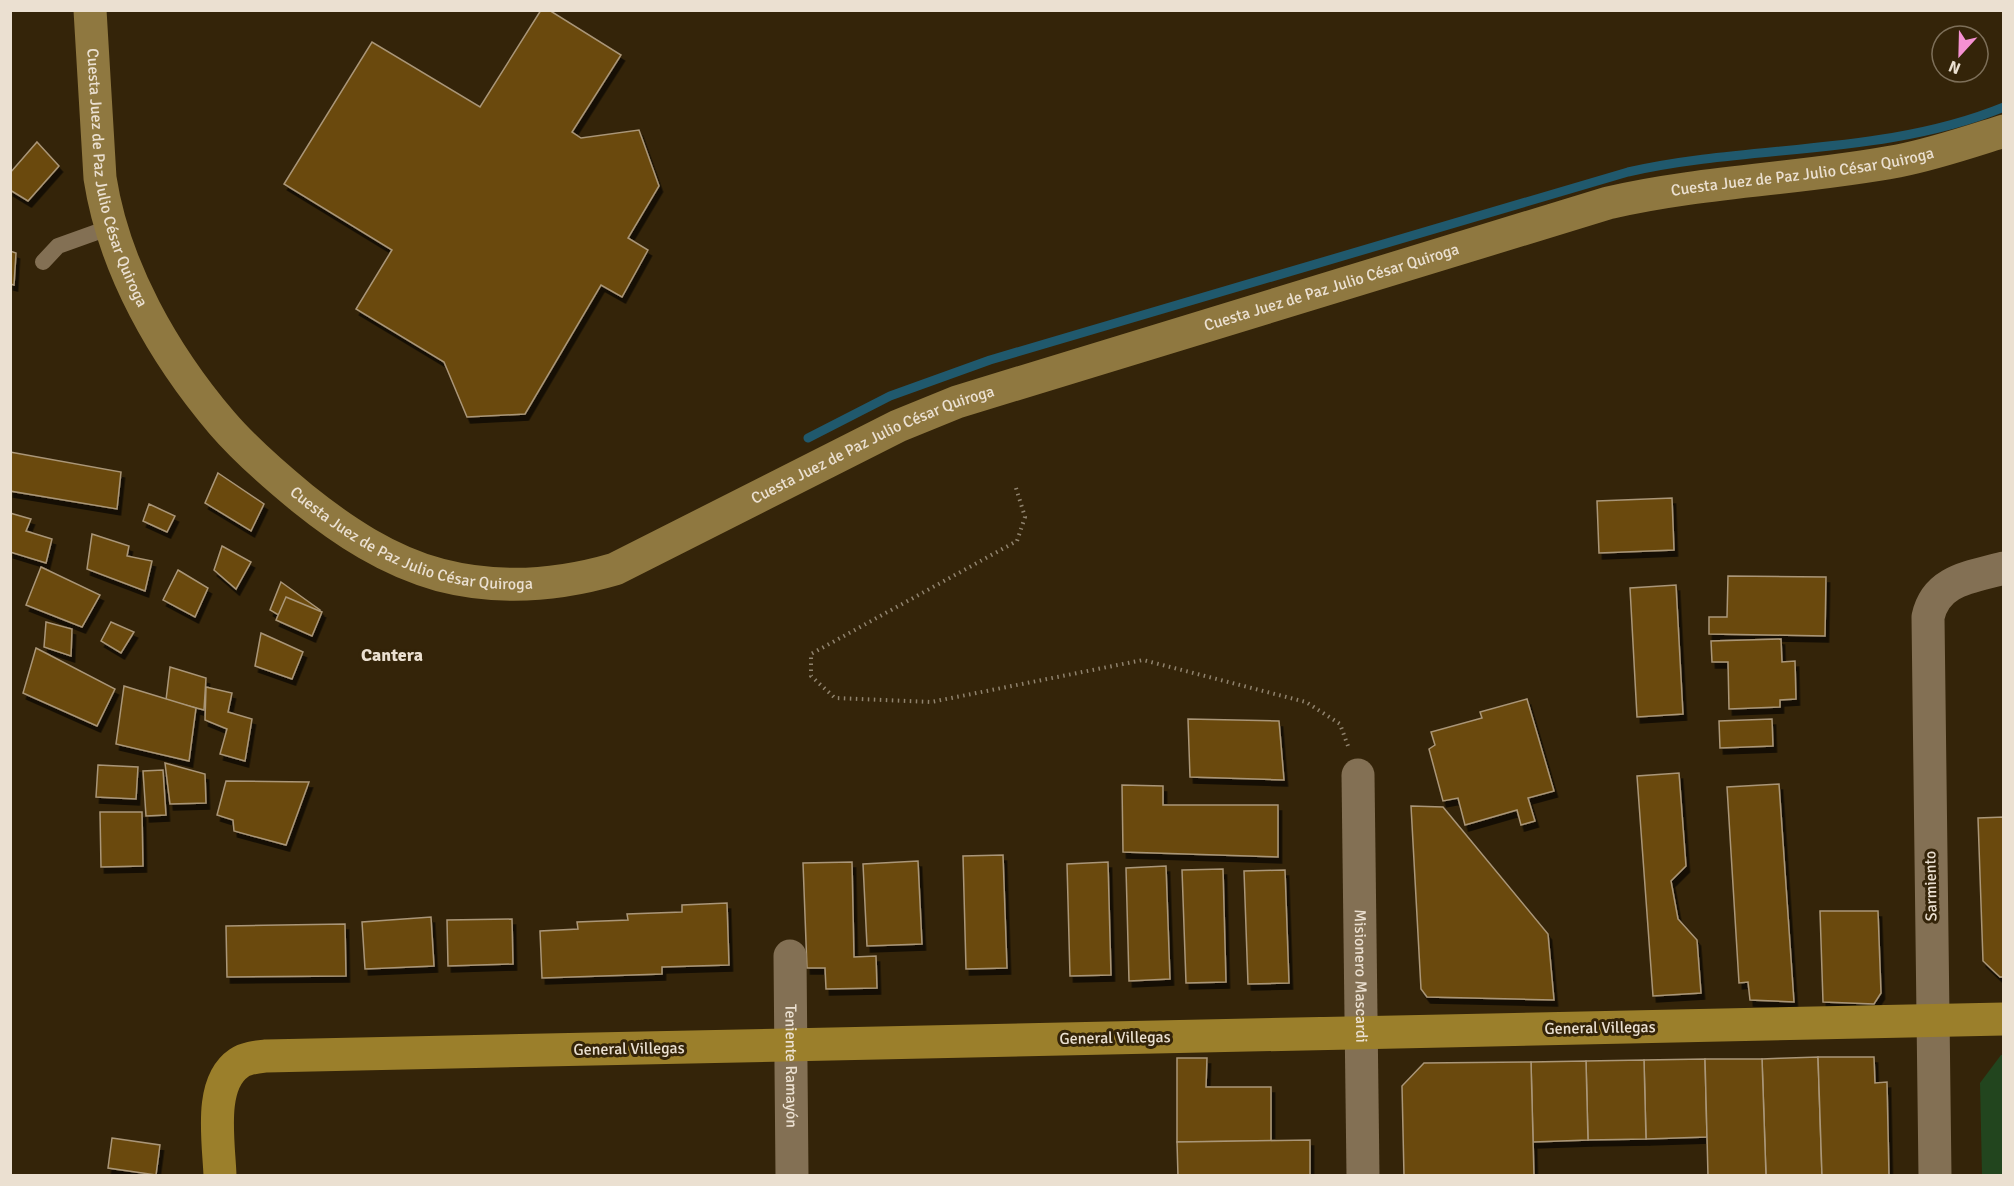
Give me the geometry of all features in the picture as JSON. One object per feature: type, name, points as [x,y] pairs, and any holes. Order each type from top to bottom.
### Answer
[{"type":"main road","name":"General Villegas","points":[[220,1176],[219,1095],[223,1082],[240,1062],[266,1056],[2004,1019]]},
{"type":"street","name":"Cuesta Juez de Paz Julio César Quiroga","points":[[90,10],[100,178],[111,227],[139,295],[173,356],[223,424],[277,477],[335,523],[395,559],[460,579],[502,585],[572,580],[615,569],[898,426],[947,406],[1608,203],[1673,189],[1838,170],[1900,160],[1930,154],[2004,131]]},
{"type":"street","name":"Sarmiento","points":[[1935,1176],[1927,627],[1934,598],[1951,584],[2004,568]]},
{"type":"street","name":"Misionero Mascardi","points":[[1358,775],[1363,1176]]},
{"type":"street","name":"Teniente Ramayón","points":[[790,956],[792,1176]]},
{"type":"lane","points":[[43,262],[58,246],[111,227]]},
{"type":"path","points":[[1016,488],[1024,517],[1017,541],[811,654],[811,676],[835,698],[931,702],[1143,660],[1305,702],[1340,724],[1358,775]]},
{"type":"green space","points":[[2001,1055],[2004,1055],[2003,1175],[1982,1175],[1980,1083]]},
{"type":"building","points":[[541,10],[549,10],[621,55],[572,132],[581,138],[639,130],[659,186],[628,238],[648,250],[622,297],[601,285],[525,414],[467,417],[444,362],[356,309],[392,250],[284,184],[372,42],[480,107]]},
{"type":"building","points":[[37,142],[59,166],[28,201],[10,190],[10,173]]},
{"type":"building","points":[[10,251],[16,253],[14,285],[10,284]]},
{"type":"building","points":[[10,452],[121,472],[117,509],[10,491]]},
{"type":"building","points":[[218,473],[264,504],[251,531],[205,503]]},
{"type":"building","points":[[1672,498],[1674,550],[1599,553],[1597,501]]},
{"type":"building","points":[[149,504],[175,516],[167,532],[143,521]]},
{"type":"building","points":[[10,513],[31,519],[26,531],[52,539],[46,563],[10,552]]},
{"type":"building","points":[[92,534],[129,546],[127,556],[152,561],[145,591],[87,569]]},
{"type":"building","points":[[222,546],[251,562],[236,589],[214,570]]},
{"type":"building","points":[[41,567],[100,595],[82,627],[26,605]]},
{"type":"building","points":[[178,570],[208,588],[195,617],[163,600]]},
{"type":"building","points":[[1728,576],[1826,577],[1825,636],[1709,634],[1709,617],[1727,617]]},
{"type":"building","points":[[281,582],[320,610],[311,634],[270,610]]},
{"type":"building","points":[[1676,585],[1683,714],[1637,717],[1630,588]]},
{"type":"building","points":[[286,597],[322,612],[312,636],[276,620]]},
{"type":"building","points":[[46,622],[72,629],[71,656],[44,647]]},
{"type":"building","points":[[111,622],[134,632],[121,653],[101,641]]},
{"type":"building","points":[[261,633],[303,652],[292,679],[255,666]]},
{"type":"building","points":[[1781,639],[1782,662],[1795,661],[1796,699],[1780,700],[1780,707],[1729,709],[1728,662],[1712,662],[1711,641]]},
{"type":"building","points":[[36,648],[115,689],[97,726],[23,693]]},
{"type":"building","points":[[170,667],[206,678],[204,710],[166,700]]},
{"type":"building","points":[[124,686],[196,708],[189,761],[116,744]]},
{"type":"building","points":[[206,687],[232,693],[228,712],[252,719],[245,761],[220,754],[227,729],[205,720]]},
{"type":"building","points":[[1527,699],[1554,791],[1528,798],[1535,821],[1521,825],[1517,810],[1465,825],[1458,798],[1443,801],[1429,749],[1435,745],[1431,732],[1482,718],[1480,712]]},
{"type":"building","points":[[1188,719],[1279,721],[1284,780],[1190,777]]},
{"type":"building","points":[[1772,719],[1773,746],[1720,748],[1719,721]]},
{"type":"building","points":[[165,763],[205,774],[206,803],[170,804]]},
{"type":"building","points":[[98,765],[138,767],[136,799],[96,797]]},
{"type":"building","points":[[163,770],[166,815],[146,816],[143,771]]},
{"type":"building","points":[[1679,773],[1686,866],[1671,881],[1678,919],[1697,940],[1701,993],[1653,996],[1637,776]]},
{"type":"building","points":[[226,781],[309,782],[286,845],[234,831],[233,820],[217,815]]},
{"type":"building","points":[[1779,784],[1794,1002],[1750,1000],[1748,982],[1739,983],[1727,787]]},
{"type":"building","points":[[1122,785],[1163,786],[1163,805],[1278,805],[1278,857],[1123,852]]},
{"type":"building","points":[[1411,806],[1443,807],[1548,934],[1554,1000],[1427,997],[1421,989]]},
{"type":"building","points":[[100,812],[142,812],[143,866],[101,867]]},
{"type":"building","points":[[2004,817],[2004,977],[2000,977],[1983,961],[1978,818]]},
{"type":"building","points":[[1003,855],[1007,968],[966,969],[963,856]]},
{"type":"building","points":[[918,861],[922,944],[867,946],[863,864]]},
{"type":"building","points":[[852,862],[854,957],[876,956],[877,988],[826,989],[825,968],[807,968],[803,863]]},
{"type":"building","points":[[1108,862],[1111,975],[1070,976],[1067,864]]},
{"type":"building","points":[[1166,866],[1170,979],[1129,981],[1126,868]]},
{"type":"building","points":[[1223,869],[1226,982],[1186,983],[1182,870]]},
{"type":"building","points":[[1285,870],[1289,983],[1248,984],[1244,871]]},
{"type":"building","points":[[727,903],[729,965],[662,967],[662,974],[542,978],[540,931],[578,929],[577,922],[628,920],[627,914],[682,912],[682,905]]},
{"type":"building","points":[[1820,911],[1878,911],[1881,993],[1874,1004],[1823,1002]]},
{"type":"building","points":[[431,917],[434,966],[365,969],[362,922]]},
{"type":"building","points":[[512,919],[513,964],[448,966],[447,920]]},
{"type":"building","points":[[345,924],[346,976],[227,977],[226,926]]},
{"type":"building","points":[[1818,1057],[1822,1176],[1766,1176],[1762,1059]]},
{"type":"building","points":[[1818,1057],[1874,1057],[1875,1083],[1887,1082],[1889,1176],[1822,1176]]},
{"type":"building","points":[[1177,1058],[1207,1058],[1206,1087],[1271,1087],[1271,1141],[1177,1142]]},
{"type":"building","points":[[1705,1059],[1707,1137],[1646,1139],[1644,1060]]},
{"type":"building","points":[[1705,1059],[1762,1059],[1766,1176],[1708,1176]]},
{"type":"building","points":[[1644,1060],[1646,1139],[1588,1140],[1586,1061]]},
{"type":"building","points":[[1586,1061],[1588,1140],[1533,1142],[1531,1062]]},
{"type":"building","points":[[1531,1062],[1534,1176],[1404,1176],[1402,1086],[1424,1063]]},
{"type":"building","points":[[112,1138],[160,1145],[156,1175],[108,1168]]},
{"type":"building","points":[[1310,1140],[1310,1176],[1178,1176],[1177,1142]]},
{"type":"waterway","points":[[808,438],[890,396],[990,360],[1628,172],[1675,163],[1865,142],[1912,134],[1958,123],[2004,107]]},
{"type":"district","name":"Cantera","points":[[392,655]]}]
